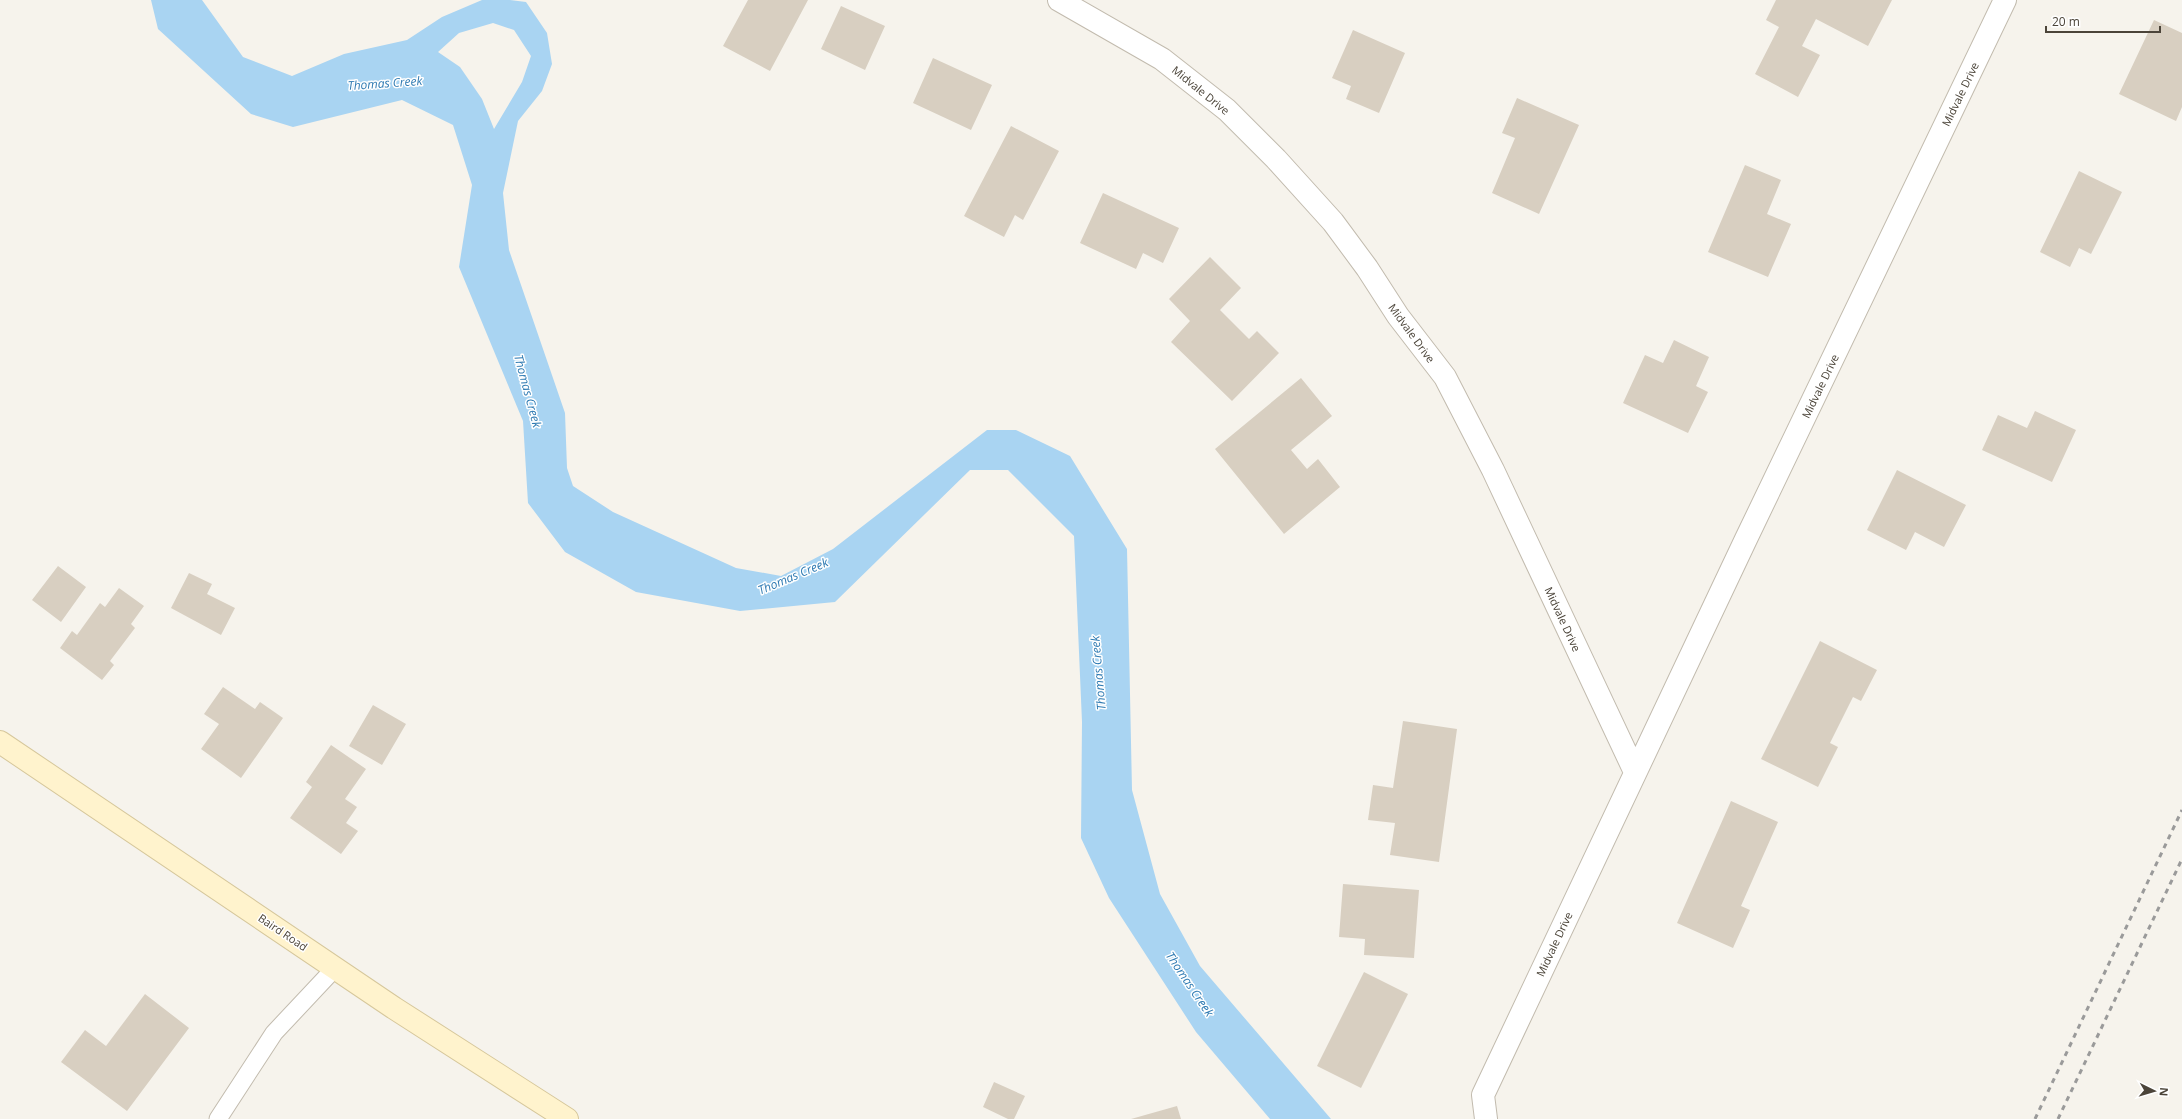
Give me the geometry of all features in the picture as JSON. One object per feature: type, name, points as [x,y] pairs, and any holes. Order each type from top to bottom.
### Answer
[{"type":"street","name":"Midvale Drive","points":[[1059,0],[1162,59],[1227,110],[1276,159],[1333,222],[1368,268],[1398,316],[1445,377],[1493,470],[1635,772]]},
{"type":"street","name":"Midvale Drive","points":[[1486,1119],[1483,1095],[1635,772],[2005,0]]},
{"type":"street","name":"Baird Road","points":[[0,742],[335,968],[567,1119]]},
{"type":"lane","points":[[218,1119],[274,1033],[335,968]]},
{"type":"water","name":"Thomas Creek","points":[[151,0],[202,0],[243,57],[292,76],[344,54],[407,40],[442,17],[482,0],[510,0],[526,2],[547,33],[552,64],[542,91],[518,121],[503,193],[509,250],[565,413],[567,468],[573,486],[613,512],[736,568],[781,576],[833,549],[987,430],[1016,430],[1070,456],[1127,549],[1132,790],[1160,894],[1200,966],[1331,1119],[1270,1119],[1196,1032],[1109,898],[1081,838],[1082,722],[1074,536],[1008,470],[970,470],[835,602],[740,611],[636,592],[565,552],[528,503],[523,421],[459,267],[472,185],[453,125],[402,100],[293,127],[251,114],[158,29]],"holes":[[[493,23],[514,30],[531,56],[522,82],[494,129],[482,99],[460,67],[438,52],[459,33]]]},
{"type":"building","points":[[748,0],[808,0],[770,71],[723,46]]},
{"type":"building","points":[[1776,0],[1892,0],[1868,46],[1816,19],[1802,46],[1820,55],[1798,97],[1755,74],[1779,27],[1766,20]]},
{"type":"building","points":[[841,6],[885,26],[865,70],[821,49]]},
{"type":"building","points":[[2154,20],[2182,33],[2182,107],[2176,121],[2119,94]]},
{"type":"building","points":[[1353,30],[1405,53],[1379,113],[1346,99],[1351,86],[1332,78]]},
{"type":"building","points":[[933,58],[992,85],[971,130],[913,103]]},
{"type":"building","points":[[1517,98],[1579,125],[1539,214],[1492,193],[1515,138],[1502,133]]},
{"type":"building","points":[[1011,126],[1059,151],[1023,220],[1015,215],[1004,237],[964,216]]},
{"type":"building","points":[[1745,165],[1781,180],[1767,214],[1791,224],[1768,277],[1708,252]]},
{"type":"building","points":[[2079,171],[2122,192],[2091,254],[2079,248],[2070,267],[2040,252]]},
{"type":"building","points":[[1103,193],[1179,228],[1163,263],[1143,253],[1136,269],[1080,243]]},
{"type":"building","points":[[1210,257],[1241,288],[1220,310],[1249,339],[1257,331],[1279,353],[1232,401],[1171,342],[1190,321],[1169,299]]},
{"type":"building","points":[[1674,340],[1709,357],[1696,386],[1708,392],[1688,433],[1623,403],[1645,355],[1663,363]]},
{"type":"building","points":[[1301,378],[1332,416],[1291,450],[1307,469],[1318,459],[1340,487],[1284,534],[1215,449]]},
{"type":"building","points":[[2035,411],[2076,430],[2052,482],[1982,450],[1998,415],[2027,428]]},
{"type":"building","points":[[1897,470],[1966,505],[1944,547],[1915,532],[1906,550],[1867,530]]},
{"type":"building","points":[[58,566],[86,587],[61,622],[32,600]]},
{"type":"building","points":[[189,573],[212,584],[207,594],[235,608],[221,635],[171,608]]},
{"type":"building","points":[[119,588],[144,606],[131,624],[135,628],[110,661],[114,665],[102,680],[60,648],[72,631],[77,635],[100,603],[105,607]]},
{"type":"building","points":[[1820,641],[1877,670],[1861,701],[1853,697],[1830,743],[1838,747],[1818,787],[1761,759]]},
{"type":"building","points":[[223,687],[255,709],[260,702],[283,718],[241,778],[201,749],[219,724],[204,714]]},
{"type":"building","points":[[373,705],[406,724],[382,765],[349,746]]},
{"type":"building","points":[[1403,721],[1457,729],[1439,862],[1390,855],[1395,823],[1368,820],[1373,785],[1393,788]]},
{"type":"building","points":[[331,745],[366,769],[345,799],[357,807],[346,823],[358,831],[341,854],[290,818],[312,787],[306,782]]},
{"type":"building","points":[[1731,801],[1778,822],[1741,906],[1750,910],[1733,948],[1677,923]]},
{"type":"building","points":[[1343,884],[1419,890],[1414,958],[1364,955],[1365,939],[1339,937]]},
{"type":"building","points":[[1364,972],[1408,994],[1361,1088],[1317,1066]]},
{"type":"building","points":[[145,994],[189,1028],[127,1111],[61,1062],[85,1030],[106,1046]]},
{"type":"building","points":[[994,1082],[1025,1096],[1014,1119],[1008,1119],[983,1107]]},
{"type":"building","points":[[1177,1106],[1181,1119],[1131,1119]]},
{"type":"railway","points":[[2035,1119],[2182,810]]},
{"type":"railway","points":[[2058,1119],[2182,859]]}]
